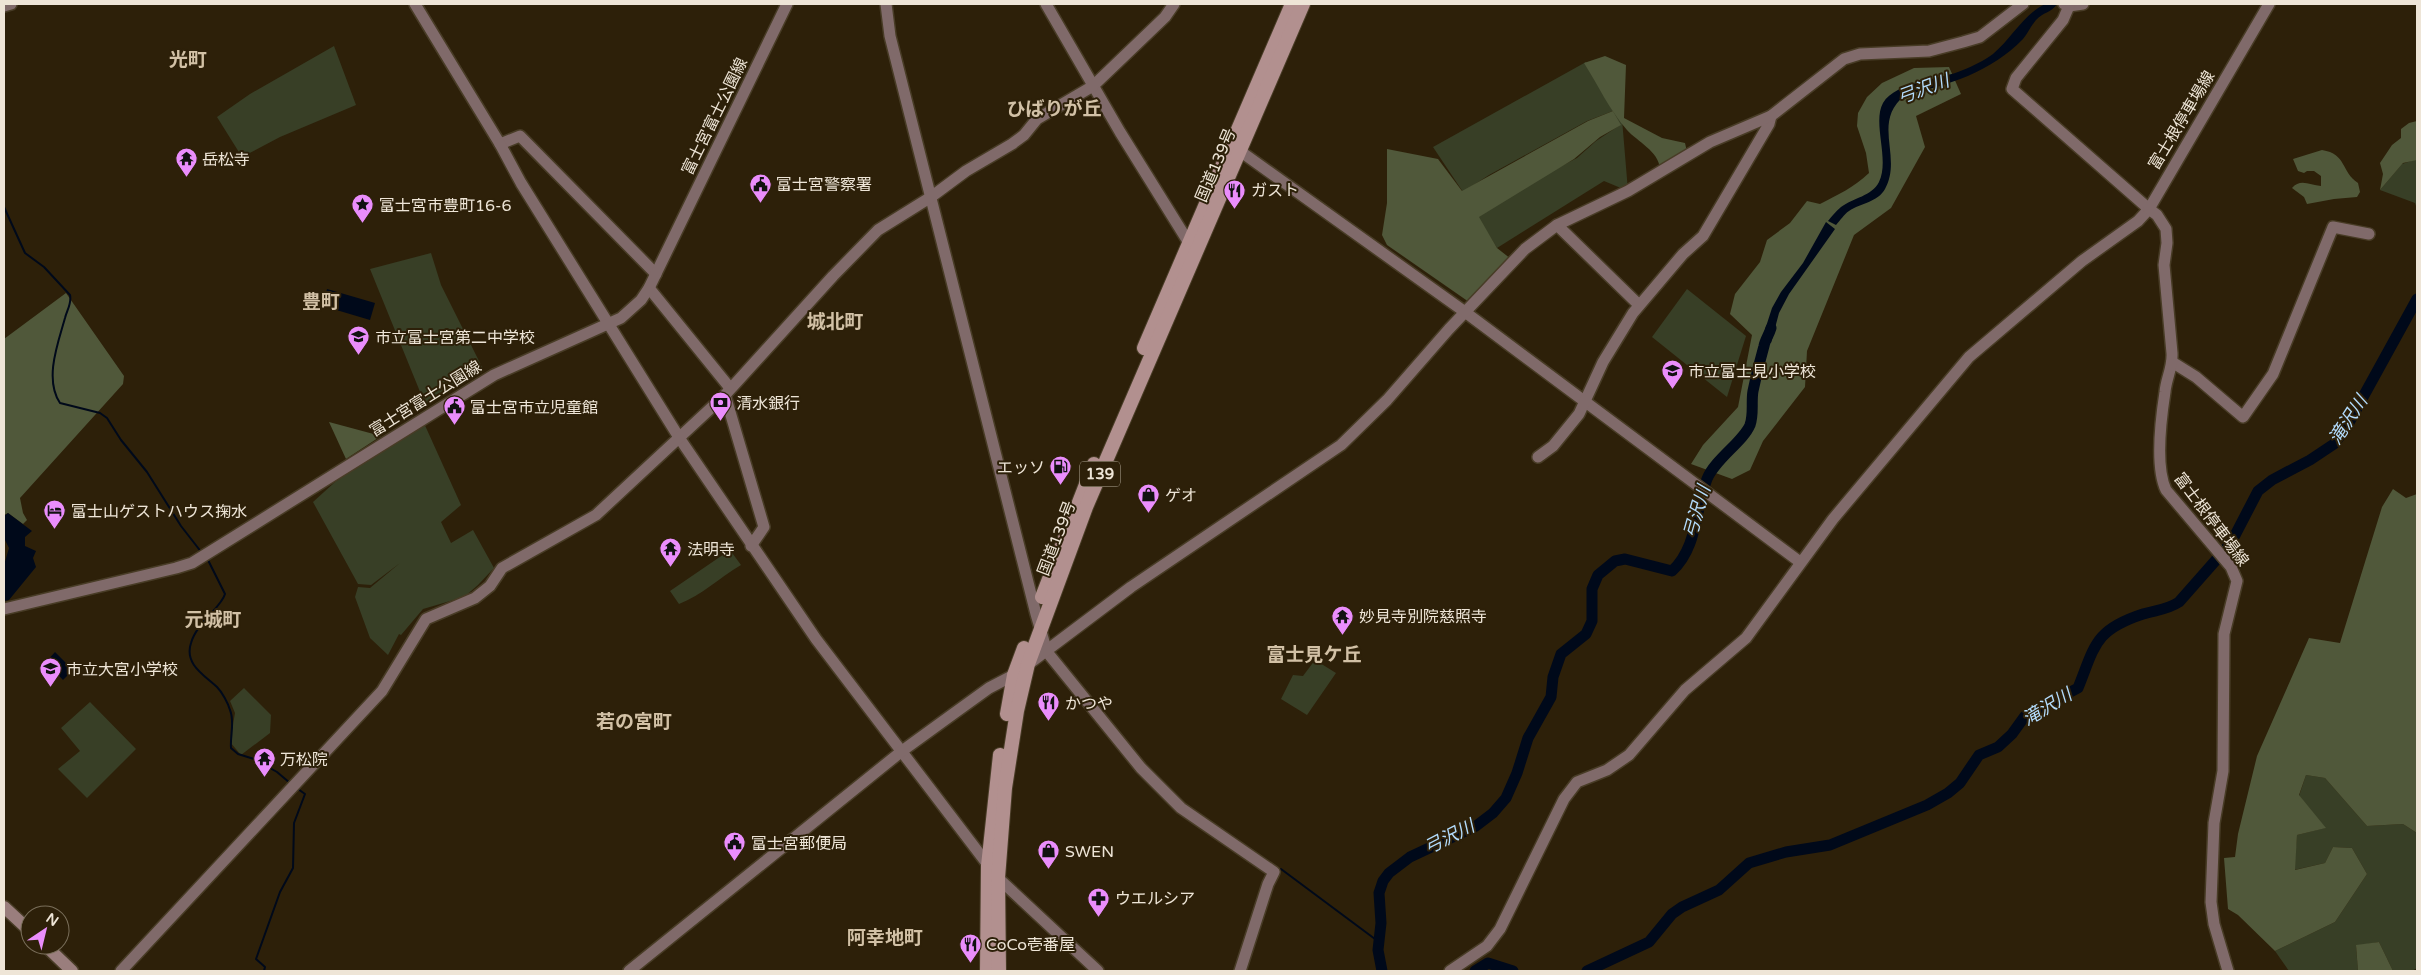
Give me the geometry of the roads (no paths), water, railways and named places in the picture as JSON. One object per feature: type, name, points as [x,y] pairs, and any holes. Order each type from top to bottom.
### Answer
[{"type":"highway","name":"国道139号","points":[[998,971],[998,878],[1007,766],[1028,664],[1086,508],[1236,147],[1292,4]]},
{"type":"highway","name":"国道139号","points":[[987,971],[988,866],[998,761],[1014,676],[1076,506],[1189,243],[1303,4]]},
{"type":"main road","points":[[4,907],[20,922]]},
{"type":"main road","points":[[55,955],[72,971]]},
{"type":"street","points":[[4,6],[11,4]]},
{"type":"street","points":[[415,4],[500,144],[521,183],[680,438],[751,546],[816,639],[998,878],[1098,971]]},
{"type":"street","name":"富士宮富士公園線","points":[[4,609],[176,568],[205,555],[494,375],[609,325],[630,311],[649,288],[787,4]]},
{"type":"street","points":[[886,4],[890,36],[1047,652],[1121,746],[1166,796],[1274,872],[1268,884],[1240,971]]},
{"type":"street","points":[[1046,4],[1189,243]]},
{"type":"street","points":[[121,971],[374,700],[426,619],[475,598],[490,586],[502,568],[596,515],[728,392],[833,276],[878,230],[931,198],[966,170],[1012,144],[1024,135],[1037,119],[1094,86],[1165,17],[1174,4]]},
{"type":"street","points":[[629,971],[902,751],[989,688],[1014,676],[1131,587],[1341,444],[1387,400],[1524,249],[1557,225],[1628,192],[1710,142],[1771,116],[1844,59],[1860,54],[1929,51],[1980,37],[2023,4]]},
{"type":"street","points":[[1450,971],[1487,946],[1500,929],[1564,799],[1577,782],[1606,770],[1629,755],[1685,690],[1746,638],[1800,562],[1854,493],[1963,363],[2082,261],[2138,221],[2149,209],[2012,89],[2016,78],[2063,20],[2066,5],[2083,4]]},
{"type":"street","name":"富士根停車場線","points":[[2228,971],[2214,924],[2211,902],[2214,823],[2222,771],[2224,634],[2236,592],[2237,581],[2231,567],[2166,490],[2160,476],[2165,390],[2172,362],[2164,265],[2167,243],[2166,229],[2158,215],[2149,209],[2269,4]]},
{"type":"street","points":[[1538,457],[1565,434],[1579,414],[1603,362],[1639,305],[1683,254],[1703,236],[1769,124],[1771,116]]},
{"type":"street","points":[[500,144],[520,136],[656,274]]},
{"type":"street","points":[[1236,147],[1585,400],[1800,562]]},
{"type":"street","points":[[1557,225],[1639,305]]},
{"type":"street","points":[[2172,362],[2196,377],[2243,417],[2273,374],[2333,228],[2369,234]]},
{"type":"street","points":[[649,288],[728,392],[764,527],[751,546]]},
{"type":"water","points":[[2045,4],[2057,4],[2039,17],[2023,39],[1997,60],[1983,69],[1953,82],[1905,95],[1895,106],[1890,117],[1888,128],[1891,164],[1890,177],[1885,189],[1874,200],[1847,212],[1836,225],[1828,221],[1841,207],[1872,191],[1879,182],[1883,163],[1879,121],[1880,111],[1883,103],[1889,96],[1908,86],[1971,67],[1993,54],[2030,14]]},
{"type":"water","points":[[1826,222],[1835,229],[1789,294],[1779,313],[1771,343],[1762,339],[1772,308],[1781,292],[1803,263]]},
{"type":"water","points":[[327,289],[375,303],[370,320],[323,306]]},
{"type":"water","points":[[8,513],[32,531],[25,537],[25,546],[36,551],[33,558],[36,567],[9,600],[4,601],[4,565],[9,548],[4,538],[4,516]]},
{"type":"water","points":[[55,652],[73,670],[63,680],[46,662]]},
{"type":"waterway","points":[[4,207],[25,253],[44,267],[70,295],[70,304],[54,361],[53,383],[60,403],[100,413],[107,418],[121,440],[147,472],[181,526],[202,553]]},
{"type":"waterway","name":"滝沢川","points":[[1587,971],[1649,942],[1672,914],[1682,907],[1719,890],[1749,863],[1786,852],[1830,845],[1927,805],[1948,793],[1960,783],[1979,755],[1998,747],[2012,734],[2025,716],[2078,688],[2093,650],[2105,633],[2127,620],[2175,605],[2179,602],[2231,543],[2258,491],[2272,480],[2310,460],[2334,444],[2346,428],[2417,299]]},
{"type":"waterway","name":"弓沢川","points":[[1382,971],[1378,950],[1381,923],[1379,893],[1383,881],[1389,873],[1410,857],[1476,826],[1493,813],[1506,798],[1517,773],[1528,738],[1551,697],[1553,677],[1561,654],[1586,634],[1592,621],[1592,589],[1598,575],[1615,561],[1625,559],[1672,571],[1680,561],[1687,551],[1695,527],[1707,479],[1716,465],[1741,438],[1750,425],[1754,385],[1771,328]]},
{"type":"waterway","points":[[207,558],[225,594],[219,605],[194,635],[191,643],[190,657],[196,668],[219,689],[228,704],[232,719],[231,748],[238,754],[254,759],[277,772],[290,783]]},
{"type":"waterway","points":[[1030,566],[1032,575]]},
{"type":"waterway","points":[[264,971],[265,967],[256,959],[280,892],[293,868],[294,823],[305,794],[298,789]]},
{"type":"waterway","points":[[1281,869],[1379,942]]},
{"type":"waterway","name":"滝沢川","points":[[1475,971],[1488,963],[1513,971]]},
{"type":"place","name":"岳松寺","points":[[186,178]]},
{"type":"place","name":"富士宮警察署","points":[[760,203]]},
{"type":"place","name":"ガスト","points":[[1235,209]]},
{"type":"place","name":"富士宮市豊町16-6","points":[[363,224]]},
{"type":"place","name":"市立富士宮第二中学校","points":[[359,356]]},
{"type":"place","name":"市立富士見小学校","points":[[1672,390]]},
{"type":"place","name":"清水銀行","points":[[720,422]]},
{"type":"place","name":"富士宮市立児童館","points":[[454,426]]},
{"type":"place","name":"エッソ","points":[[1061,486]]},
{"type":"place","name":"ゲオ","points":[[1149,514]]},
{"type":"place","name":"富士山ゲストハウス掬水","points":[[55,530]]},
{"type":"place","name":"法明寺","points":[[671,568]]},
{"type":"place","name":"妙見寺別院慈照寺","points":[[1343,635]]},
{"type":"place","name":"市立大宮小学校","points":[[50,688]]},
{"type":"place","name":"かつや","points":[[1049,722]]},
{"type":"place","name":"万松院","points":[[264,778]]},
{"type":"place","name":"富士宮郵便局","points":[[735,862]]},
{"type":"place","name":"SWEN","points":[[1049,870]]},
{"type":"place","name":"ウエルシア","points":[[1099,917]]},
{"type":"place","name":"CoCo壱番屋","points":[[970,963]]},
{"type":"district","name":"光町","points":[[188,59]]},
{"type":"district","name":"ひばりが丘","points":[[1054,108]]},
{"type":"district","name":"豊町","points":[[321,301]]},
{"type":"district","name":"城北町","points":[[835,321]]},
{"type":"district","name":"元城町","points":[[213,619]]},
{"type":"district","name":"富士見ケ丘","points":[[1314,654]]},
{"type":"district","name":"若の宮町","points":[[634,721]]},
{"type":"district","name":"阿幸地町","points":[[885,937]]}]
